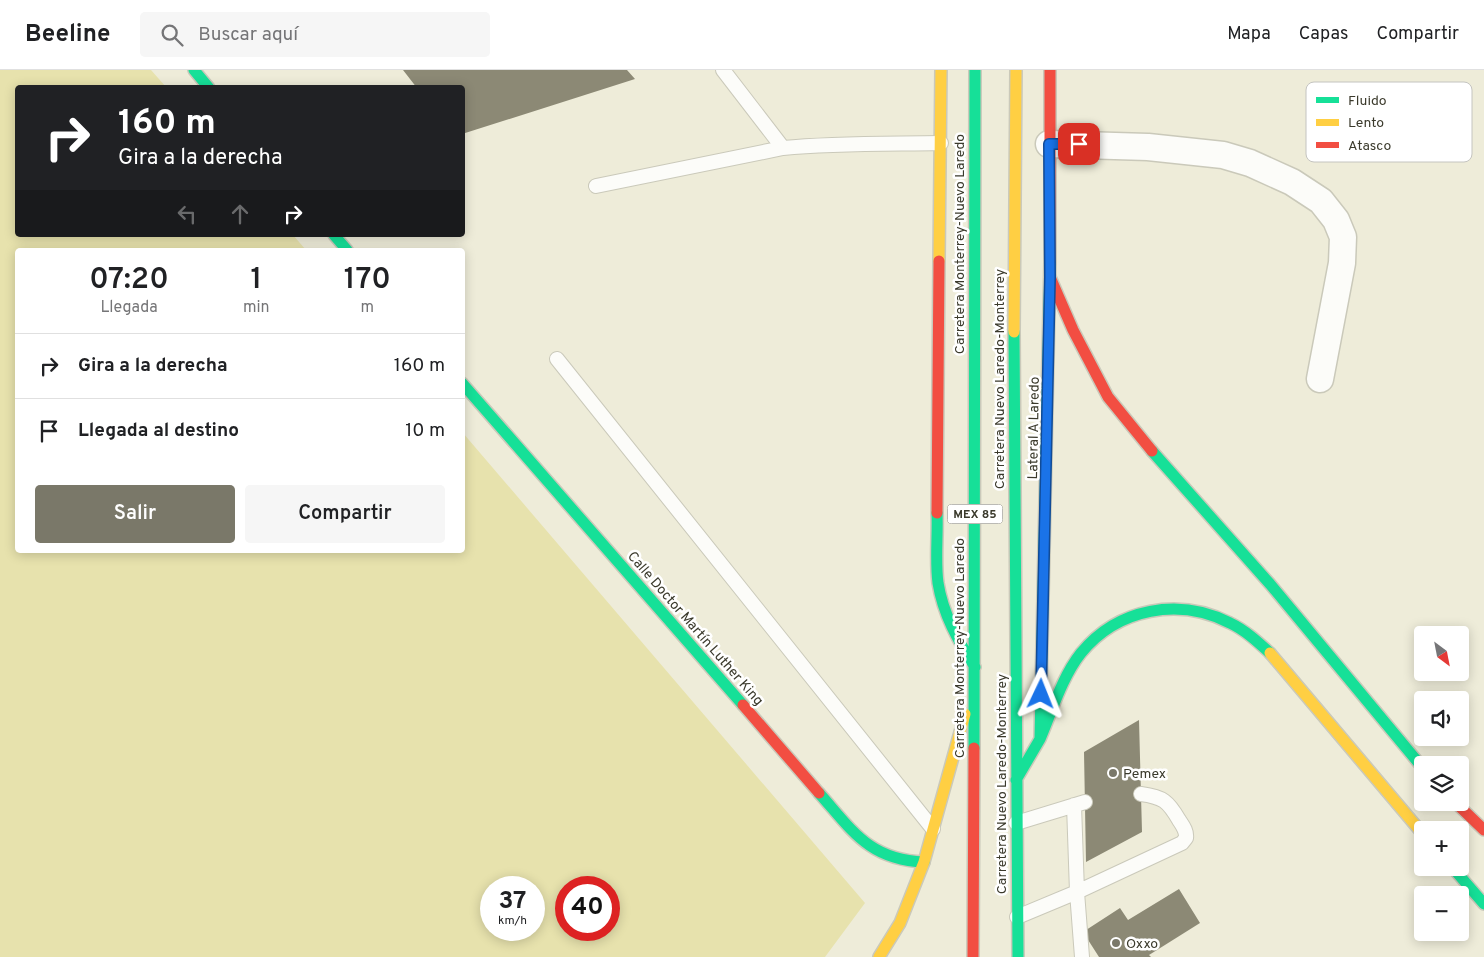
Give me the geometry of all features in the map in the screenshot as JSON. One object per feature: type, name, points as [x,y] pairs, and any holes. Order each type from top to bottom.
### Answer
[{"type":"main road","points":[[194,70],[206,85]]},
{"type":"main road","points":[[879,957],[900,923],[924,862],[975,673],[945,611],[938,582],[941,70]]},
{"type":"main road","name":"Carretera Monterrey-Nuevo Laredo","points":[[973,957],[975,673],[974,70]]},
{"type":"main road","name":"Carretera Nuevo Laredo-Monterrey","points":[[1016,70],[1014,290],[1018,957]]},
{"type":"main road","name":"Lateral A Laredo","points":[[1016,780],[1040,739],[1050,277],[1050,70]]},
{"type":"main road","points":[[336,237],[345,248]]},
{"type":"main road","points":[[1050,277],[1072,330],[1108,397],[1132,428],[1270,584],[1414,757]]},
{"type":"main road","name":"Calle Doctor Martín Luther King","points":[[465,386],[858,837],[870,848],[884,856],[908,862],[924,862]]},
{"type":"main road","points":[[1040,739],[1068,676],[1081,654],[1110,627],[1140,612],[1170,608],[1201,611],[1232,623],[1256,641],[1278,663],[1414,824]]},
{"type":"main road","points":[[1464,811],[1484,830]]},
{"type":"main road","points":[[1460,876],[1484,904]]},
{"type":"street","points":[[1049,144],[1148,147],[1223,155],[1292,182],[1321,202],[1336,220],[1343,238],[1342,263],[1320,379]]},
{"type":"lane","points":[[723,70],[784,148]]},
{"type":"lane","points":[[596,186],[784,148],[829,144],[940,143]]},
{"type":"lane","points":[[556,359],[933,829]]},
{"type":"lane","points":[[1017,917],[1077,892],[1182,843],[1186,838],[1187,832],[1170,804],[1158,796],[1141,794]]},
{"type":"lane","points":[[1016,823],[1080,804],[1077,892],[1082,957]]},
{"type":"shaded area","points":[[0,70],[151,70],[164,85],[15,85],[15,237],[295,237],[304,248],[15,248],[15,553],[465,553],[465,435],[865,903],[825,957],[0,957]]},
{"type":"building","points":[[403,70],[627,70],[635,79],[465,133],[465,85],[415,85]]},
{"type":"building","name":"Pemex","points":[[1139,720],[1142,832],[1086,862],[1084,752]]},
{"type":"building","points":[[1179,889],[1200,923],[1149,955],[1151,957],[1099,957],[1083,932],[1120,908],[1128,920]]},
{"type":"traffic: fast","points":[[194,70],[206,85]]},
{"type":"traffic: fast","points":[[974,748],[975,70]]},
{"type":"traffic: fast","points":[[336,237],[345,248]]},
{"type":"traffic: fast","points":[[1016,780],[1040,739],[1050,262]]},
{"type":"traffic: fast","points":[[1014,332],[1018,957]]},
{"type":"traffic: fast","points":[[465,386],[743,705]]},
{"type":"traffic: fast","points":[[1152,451],[1270,584],[1414,757]]},
{"type":"traffic: fast","points":[[937,513],[937,566],[940,594],[952,627],[975,667]]},
{"type":"traffic: fast","points":[[1040,739],[1063,683],[1074,662],[1096,638],[1113,626],[1131,617],[1150,611],[1170,609],[1190,610],[1210,615],[1241,629],[1270,653]]},
{"type":"traffic: fast","points":[[819,793],[852,831],[875,849],[889,856],[924,862]]},
{"type":"traffic: fast","points":[[1460,876],[1484,904]]},
{"type":"traffic: slow","points":[[939,261],[941,70]]},
{"type":"traffic: slow","points":[[1014,332],[1016,70]]},
{"type":"traffic: slow","points":[[1270,653],[1414,824]]},
{"type":"traffic: slow","points":[[879,957],[900,923],[924,862],[965,714]]},
{"type":"traffic: jam","points":[[1050,70],[1050,262]]},
{"type":"traffic: jam","points":[[937,513],[939,261]]},
{"type":"traffic: jam","points":[[1050,277],[1073,330],[1108,397],[1152,451]]},
{"type":"traffic: jam","points":[[743,705],[819,793]]},
{"type":"traffic: jam","points":[[973,957],[974,748]]},
{"type":"traffic: jam","points":[[1464,811],[1484,830]]},
{"type":"place","name":"Pemex","points":[[1113,773]]},
{"type":"place","name":"Oxxo","points":[[1116,943]]},
{"type":"route","points":[[1041,694],[1050,277],[1049,144],[1079,144]]}]
